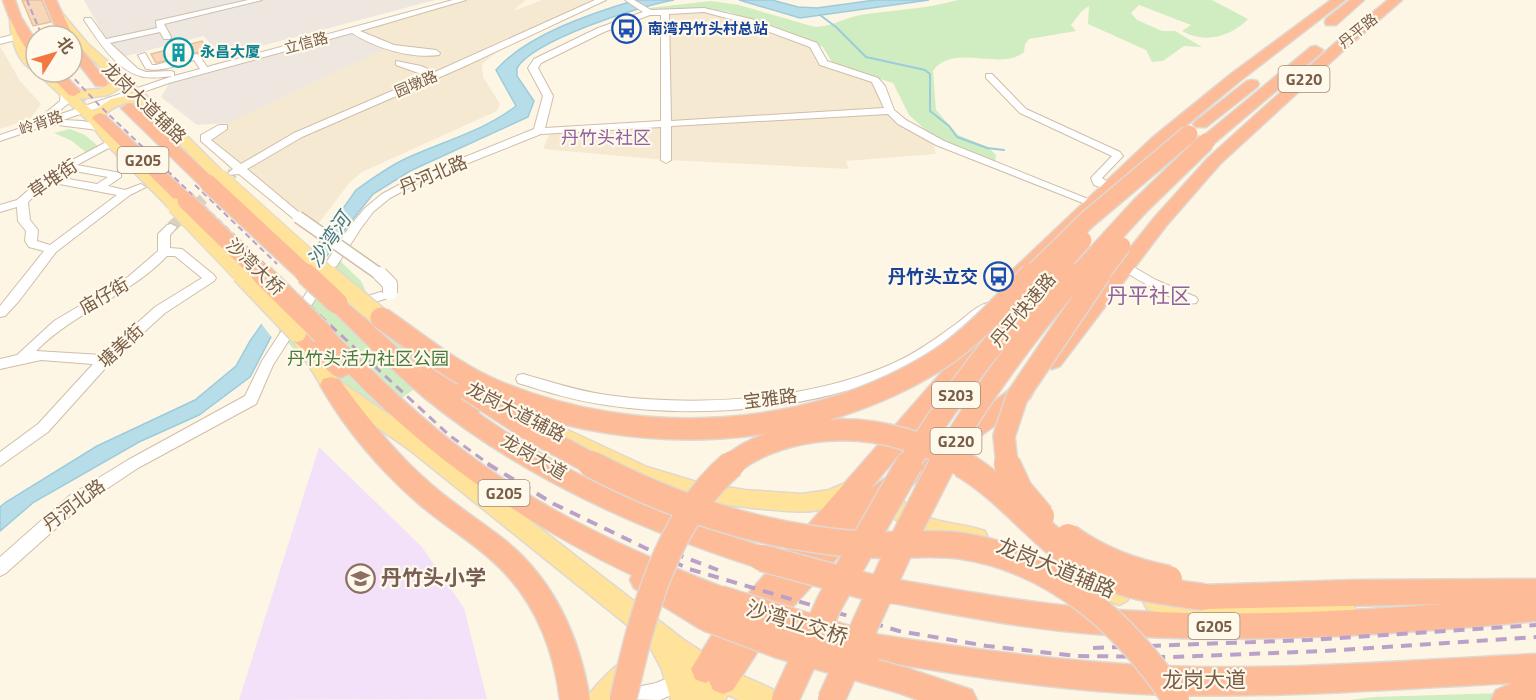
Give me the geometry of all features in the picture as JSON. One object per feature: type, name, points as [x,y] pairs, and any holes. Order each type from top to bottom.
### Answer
[{"type":"highway","points":[[9,0],[24,32]]},
{"type":"highway","points":[[50,0],[61,24]]},
{"type":"highway","name":"G220","points":[[723,672],[722,644],[854,488],[920,415],[959,366],[995,301],[1016,277],[1161,139],[1236,77],[1339,0]]},
{"type":"highway","points":[[1293,36],[1350,0]]},
{"type":"highway","name":"丹平快速路","points":[[785,700],[835,594],[880,511],[923,442],[1005,329],[1095,226],[1203,146],[1227,104],[1358,0]]},
{"type":"highway","name":"丹平快速路","points":[[833,698],[915,513],[964,426],[991,385],[1026,339],[1111,238],[1157,189],[1244,109],[1376,0]]},
{"type":"highway","points":[[1339,47],[1384,0]]},
{"type":"highway","name":"丹平路","points":[[1203,146],[1319,64],[1396,0]]},
{"type":"highway","points":[[1227,104],[1273,51]]},
{"type":"highway","points":[[84,61],[101,83]]},
{"type":"highway","points":[[1244,109],[1319,64]]},
{"type":"highway","points":[[62,84],[68,93]]},
{"type":"highway","name":"G205","points":[[132,93],[225,175]]},
{"type":"highway","name":"G205","points":[[99,122],[181,204]]},
{"type":"highway","points":[[381,318],[473,380],[523,402],[555,411],[640,426],[707,428],[769,422],[805,415],[874,395],[919,374],[981,327],[1054,252],[1108,201],[1203,146]]},
{"type":"highway","points":[[1199,591],[1118,564],[1079,546],[1032,508],[1008,471],[1004,436],[1019,392],[1096,279],[1203,146]]},
{"type":"highway","name":"G220","points":[[723,672],[821,557],[884,492],[928,459],[997,414],[1029,386],[1050,363],[1160,222],[1203,146]]},
{"type":"highway","name":"沙湾大桥","points":[[225,175],[253,225],[347,300]]},
{"type":"highway","name":"沙湾大桥","points":[[181,204],[311,338]]},
{"type":"highway","points":[[253,225],[301,252]]},
{"type":"highway","points":[[1058,237],[1125,266]]},
{"type":"highway","name":"龙岗大道","points":[[347,300],[396,361],[467,417],[518,450],[595,492],[666,525],[762,558],[865,586],[1020,614],[1096,621],[1233,627],[1422,619]]},
{"type":"highway","points":[[381,318],[518,450]]},
{"type":"highway","name":"G205","points":[[311,338],[431,439],[495,487],[607,552],[642,579],[714,609]]},
{"type":"highway","points":[[331,385],[358,425],[387,460],[426,496],[500,552],[540,595],[559,634],[573,678],[575,700]]},
{"type":"highway","points":[[467,389],[514,423],[605,471],[664,497],[732,522],[775,533],[831,541],[962,546],[1015,560],[1046,576],[1113,620],[1143,653],[1176,700]]},
{"type":"highway","points":[[623,700],[640,632],[662,570],[684,523],[698,500],[718,476],[737,459],[766,444],[816,430],[848,428],[883,432],[927,446],[948,456],[981,478],[1086,566],[1128,584],[1160,592],[1536,591]]},
{"type":"highway","name":"G205","points":[[1422,619],[1536,608]]},
{"type":"highway","points":[[714,609],[741,633],[801,654],[901,680],[962,700]]},
{"type":"highway","name":"沙湾立交桥","points":[[714,609],[874,647]]},
{"type":"highway","name":"龙岗大道","points":[[874,647],[1020,670],[1115,679],[1211,681],[1536,668]]},
{"type":"highway","points":[[1506,700],[1536,690]]},
{"type":"main road","name":"龙岗大道辅路","points":[[57,14],[84,46],[132,93]]},
{"type":"main road","points":[[15,17],[16,37],[24,52]]},
{"type":"main road","points":[[57,84],[99,122],[112,142],[181,204],[311,338],[331,385],[418,445],[651,629],[764,699]]},
{"type":"main road","points":[[68,93],[104,92],[117,87],[132,93],[135,97],[111,103],[99,122]]},
{"type":"main road","name":"龙岗大道辅路","points":[[225,175],[347,300],[381,318],[467,389],[645,474],[677,486],[747,500],[805,504],[830,500],[854,488]]},
{"type":"main road","name":"龙岗大道辅路","points":[[884,492],[905,517],[921,525],[987,540],[1116,593],[1186,609],[1320,611],[1422,619]]},
{"type":"main road","points":[[599,700],[623,678],[633,651],[629,624],[620,608],[607,594]]},
{"type":"main road","points":[[651,629],[669,658],[684,694],[723,672],[741,656],[743,671],[749,685],[764,699]]},
{"type":"street","points":[[104,42],[164,33],[159,23],[258,0]]},
{"type":"street","name":"立信路","points":[[172,77],[462,0]]},
{"type":"street","name":"园墩路","points":[[225,175],[298,135],[602,0]]},
{"type":"street","points":[[629,0],[650,13]]},
{"type":"street","name":"立信路","points":[[81,107],[132,93],[172,77],[203,68],[353,30],[448,2]]},
{"type":"street","points":[[539,131],[548,96],[533,68],[537,61],[601,30],[650,13],[704,10],[748,21],[814,45],[823,63],[875,80],[880,86],[890,111],[902,122],[940,143],[1092,203]]},
{"type":"street","points":[[665,11],[666,160]]},
{"type":"street","points":[[88,20],[104,42],[137,71],[151,74],[169,73],[172,77]]},
{"type":"street","points":[[353,30],[371,41],[391,48],[436,53]]},
{"type":"street","points":[[0,41],[16,37]]},
{"type":"street","points":[[142,56],[149,67],[156,68],[196,57],[203,68]]},
{"type":"street","points":[[399,63],[435,76]]},
{"type":"street","points":[[989,76],[1023,111],[1116,154],[1118,156],[1096,178],[1098,183],[1108,187]]},
{"type":"street","points":[[172,77],[149,93],[147,100],[132,93],[137,81],[172,77]]},
{"type":"street","points":[[42,123],[64,102],[68,93]]},
{"type":"street","name":"岭背路","points":[[0,138],[81,107]]},
{"type":"street","name":"丹河北路","points":[[0,568],[47,524],[83,495],[133,464],[251,400],[267,364],[356,226],[369,210],[386,196],[412,182],[539,131],[890,111]]},
{"type":"street","points":[[42,123],[99,122]]},
{"type":"street","points":[[223,127],[206,137],[206,141],[225,175],[298,217],[384,277],[390,284],[390,293],[381,311],[381,318]]},
{"type":"street","name":"草堆街","points":[[52,249],[33,244],[31,241],[32,230],[24,221],[22,202],[27,194],[48,180],[112,142]]},
{"type":"street","points":[[70,166],[117,175],[99,188]]},
{"type":"street","points":[[48,180],[126,193]]},
{"type":"street","points":[[0,313],[20,295],[52,249],[126,193],[141,187]]},
{"type":"street","points":[[0,209],[22,202]]},
{"type":"street","points":[[164,252],[164,234],[171,227]]},
{"type":"street","name":"庙仔街","points":[[22,358],[33,345],[69,316],[125,286],[164,252]]},
{"type":"street","name":"塘美街","points":[[0,460],[43,428],[105,360],[160,310],[210,278],[178,252],[164,252]]},
{"type":"street","points":[[1125,266],[1152,283],[1192,300]]},
{"type":"street","points":[[347,300],[369,300],[390,293]]},
{"type":"street","name":"宝雅路","points":[[523,379],[587,398],[667,405],[732,404],[786,399],[832,390],[880,374],[950,336],[995,301]]},
{"type":"street","points":[[926,351],[946,350],[954,356],[959,366]]},
{"type":"street","name":"庙仔街","points":[[0,364],[41,355],[105,360]]},
{"type":"street","points":[[612,700],[684,694]]},
{"type":"shaded area","points":[[84,0],[435,0],[220,57],[204,36],[122,57],[103,34]]},
{"type":"shaded area","points":[[466,0],[526,0],[513,11],[542,0],[594,0],[490,46],[497,52],[482,64],[483,77],[500,104],[497,111],[362,172],[350,182],[318,224],[297,211],[210,139],[202,135],[385,48],[350,33]]},
{"type":"shaded area","points":[[704,10],[814,45],[823,63],[875,80],[890,111],[930,134],[936,154],[846,161],[849,169],[666,160],[543,149],[551,130],[666,124],[665,11]]},
{"type":"shaded area","points":[[350,33],[386,48],[228,123],[197,125],[161,97],[170,82]]},
{"type":"shaded area","points":[[0,46],[20,81],[41,104],[30,119],[0,129]]},
{"type":"shaded area","name":"丹竹头小学","points":[[319,447],[422,547],[464,608],[487,699],[239,700]]},
{"type":"green space","points":[[958,0],[1212,0],[1248,19],[1234,30],[1217,37],[1199,37],[1182,31],[1191,25],[1139,5],[1131,13],[1137,20],[1162,31],[1175,31],[1202,47],[1184,46],[1163,61],[1152,62],[1146,50],[1088,24],[1089,6],[1071,25],[1076,31],[1029,39],[1025,44],[1024,52],[1014,57],[952,59],[942,63],[933,71],[936,110],[958,135],[988,147],[996,155],[995,163],[934,138],[909,115],[893,83],[833,64],[823,47],[729,12],[703,8],[652,11],[649,8],[711,1],[739,5],[815,27],[827,26],[860,15]]},
{"type":"green space","points":[[70,129],[85,135],[100,148],[88,154],[72,141],[54,133]]},
{"type":"green space","name":"丹竹头活力社区公园","points":[[336,257],[361,281],[369,298],[453,362],[360,427],[273,325],[308,297]]},
{"type":"green space","points":[[1536,692],[1536,700],[1349,700],[1374,697]]},
{"type":"water","name":"沙湾河","points":[[636,0],[674,0],[613,17],[544,46],[527,57],[517,68],[517,76],[534,101],[528,117],[410,171],[373,194],[349,224],[271,337],[250,377],[199,415],[139,442],[34,502],[0,531],[0,507],[6,502],[97,446],[195,400],[236,366],[250,341],[356,190],[400,161],[477,129],[516,106],[496,70],[509,57],[524,46],[561,27]]},
{"type":"water","points":[[739,0],[772,0],[798,7],[817,8],[875,0],[929,0],[800,18]]},
{"type":"pier","points":[[315,245],[329,258],[273,339],[260,322]]},
{"type":"building","points":[[22,0],[42,0],[51,22],[32,24]]},
{"type":"building","name":"永昌大厦","points":[[202,41],[208,50],[156,63],[151,54]]},
{"type":"waterway","points":[[820,15],[836,27],[866,57],[925,70],[930,74],[930,111],[949,126],[957,137],[987,148],[1004,150]]},
{"type":"tunnel","points":[[74,92],[100,118]]},
{"type":"tunnel","points":[[171,227],[233,173]]},
{"type":"railway","points":[[27,0],[37,24]]},
{"type":"railway","points":[[79,84],[277,276]]},
{"type":"railway","points":[[195,185],[277,264]]},
{"type":"railway","points":[[275,274],[449,435],[490,465]]},
{"type":"railway","points":[[488,464],[554,504],[689,569],[899,631],[987,646],[1077,656],[1173,657],[1325,651],[1536,637]]},
{"type":"railway","points":[[673,553],[718,570]]},
{"type":"railway","points":[[1093,648],[1309,640],[1536,625]]},
{"type":"place","name":"南湾丹竹头村总站","points":[[627,29]]},
{"type":"place","name":"永昌大厦","points":[[179,52]]},
{"type":"place","name":"丹竹头立交","points":[[999,277]]},
{"type":"place","name":"丹竹头小学","points":[[360,578]]},
{"type":"district","name":"丹竹头社区","points":[[606,138]]},
{"type":"district","name":"丹平社区","points":[[1149,296]]}]
